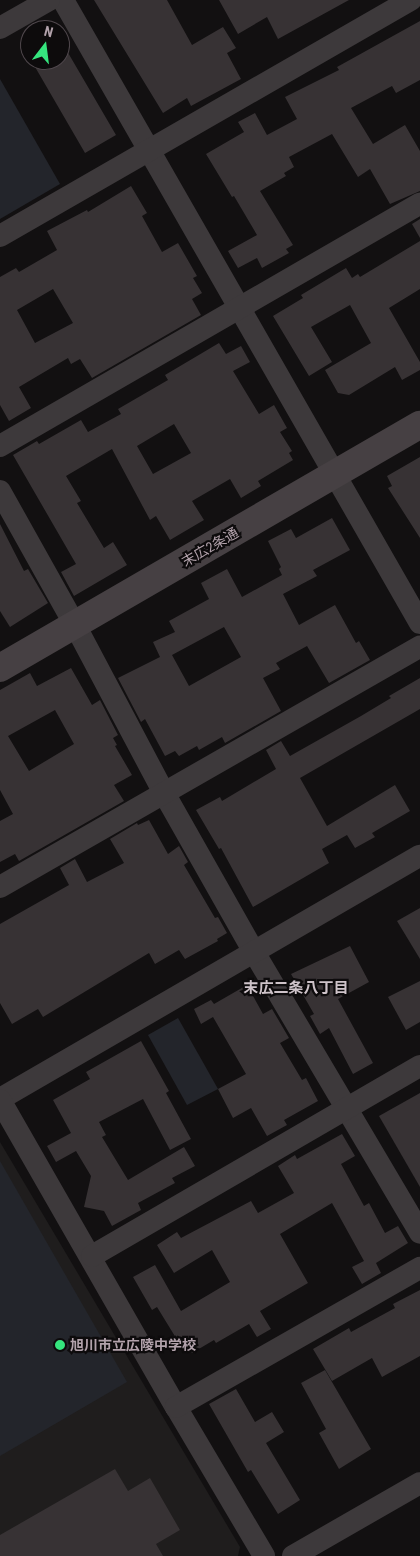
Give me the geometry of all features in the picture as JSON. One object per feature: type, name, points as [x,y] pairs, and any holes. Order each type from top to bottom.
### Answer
[{"type":"street","points":[[0,28],[48,0]]},
{"type":"street","points":[[63,0],[420,623]]},
{"type":"street","points":[[0,236],[411,0]]},
{"type":"street","points":[[0,446],[420,204]]},
{"type":"street","name":"末広2条通","points":[[0,668],[420,425]]},
{"type":"street","points":[[0,491],[75,625],[164,793],[254,952],[420,1233]]},
{"type":"street","points":[[0,886],[420,646]]},
{"type":"street","points":[[264,1556],[176,1407],[92,1256],[0,1099],[420,856]]},
{"type":"street","points":[[92,1256],[420,1066]]},
{"type":"street","points":[[176,1407],[420,1268]]},
{"type":"street","points":[[292,1556],[420,1483]]},
{"type":"shaded area","points":[[0,79],[60,184],[0,219]]},
{"type":"shaded area","points":[[178,1018],[218,1089],[187,1105],[148,1035]]},
{"type":"shaded area","name":"旭川市立広陵中学校","points":[[0,1142],[240,1547],[238,1556],[0,1556]]},
{"type":"shaded area","points":[[0,1161],[127,1382],[0,1456]]},
{"type":"building","points":[[94,0],[167,0],[192,45],[223,27],[236,48],[227,53],[241,79],[191,106],[187,98],[163,113]]},
{"type":"building","points":[[219,0],[349,0],[278,39],[267,17],[238,34]]},
{"type":"building","points":[[420,21],[420,80],[396,93],[392,86],[351,108],[373,144],[405,125],[420,151],[420,191],[390,204],[370,169],[358,177],[332,134],[289,157],[294,167],[284,173],[286,176],[260,191],[293,245],[286,249],[289,253],[262,268],[257,258],[238,268],[228,251],[257,235],[206,154],[244,132],[238,122],[255,113],[267,135],[297,119],[285,97],[339,70],[337,67]]},
{"type":"building","points":[[70,56],[116,135],[85,153],[37,70],[70,70]]},
{"type":"building","points":[[131,186],[147,213],[142,216],[162,252],[178,243],[197,276],[193,278],[202,293],[192,299],[201,315],[92,378],[80,359],[71,364],[68,358],[19,387],[31,408],[9,421],[0,405],[0,277],[16,268],[19,272],[57,250],[47,231],[87,210],[88,212]],"holes":[[[53,289],[73,323],[35,343],[17,310]]]},
{"type":"building","points":[[420,219],[420,238],[412,224]]},
{"type":"building","points":[[420,241],[420,289],[389,308],[420,362],[420,370],[402,380],[395,367],[349,395],[338,393],[325,370],[371,343],[350,305],[311,327],[332,362],[309,376],[273,316],[303,298],[301,295],[346,268],[352,278],[358,274],[360,277]]},
{"type":"building","points":[[219,343],[226,354],[241,346],[250,362],[233,371],[259,414],[274,405],[287,428],[280,432],[292,451],[289,453],[293,460],[258,481],[261,486],[241,498],[230,479],[192,501],[204,520],[170,540],[156,516],[150,520],[112,449],[66,476],[81,501],[77,503],[104,548],[113,542],[127,565],[74,596],[61,572],[76,564],[13,455],[37,441],[39,444],[81,420],[88,432],[121,414],[118,409],[168,380],[165,375]],"holes":[[[174,424],[191,453],[153,474],[137,446]]]},
{"type":"building","points":[[420,457],[420,538],[388,488],[392,486],[387,476]]},
{"type":"building","points":[[332,518],[350,550],[313,570],[317,576],[283,594],[299,625],[335,605],[356,643],[359,641],[370,660],[329,683],[307,646],[276,663],[280,669],[263,678],[281,711],[225,743],[222,737],[199,750],[197,746],[179,756],[175,751],[165,756],[145,719],[141,722],[118,678],[160,657],[153,642],[175,632],[169,621],[209,599],[201,583],[227,569],[242,597],[282,575],[279,569],[281,567],[268,541],[291,529],[296,538]],"holes":[[[224,627],[241,657],[189,686],[172,655]]]},
{"type":"building","points":[[0,524],[24,571],[28,569],[48,603],[10,627],[0,611]]},
{"type":"building","points":[[71,668],[92,705],[100,700],[118,735],[113,738],[117,745],[115,746],[132,775],[114,785],[124,801],[19,861],[15,854],[0,862],[0,821],[13,814],[0,790],[0,690],[30,673],[37,686]],"holes":[[[55,710],[74,744],[29,771],[8,736]]]},
{"type":"building","points":[[420,678],[420,709],[300,778],[327,826],[395,785],[410,811],[372,833],[375,837],[355,848],[347,835],[322,849],[329,863],[253,907],[221,848],[219,849],[196,810],[220,797],[222,801],[276,769],[266,750],[281,741],[290,756],[391,698],[389,696]]},
{"type":"building","points":[[149,820],[168,854],[179,846],[188,862],[184,865],[215,918],[218,917],[227,933],[217,939],[218,941],[185,959],[179,950],[155,964],[149,953],[43,1017],[38,1009],[12,1024],[0,1003],[0,924],[69,885],[60,868],[75,859],[87,882],[124,863],[110,839],[137,823],[138,825]]},
{"type":"building","points":[[420,908],[420,959],[397,921]]},
{"type":"building","points":[[350,946],[369,982],[338,999],[373,1063],[353,1074],[329,1028],[320,1034],[310,1016],[314,1014],[291,974]]},
{"type":"building","points":[[420,981],[420,1022],[406,1030],[388,997]]},
{"type":"building","points":[[247,985],[263,1014],[272,1009],[289,1038],[280,1043],[302,1080],[306,1078],[318,1101],[284,1120],[287,1125],[267,1136],[251,1108],[233,1118],[218,1089],[246,1074],[213,1017],[201,1024],[194,1009],[211,1000],[214,1004]]},
{"type":"building","points":[[141,1041],[169,1091],[166,1093],[191,1139],[170,1150],[143,1099],[99,1122],[106,1135],[102,1137],[128,1180],[184,1147],[195,1166],[172,1178],[175,1183],[138,1203],[141,1210],[112,1226],[104,1211],[84,1207],[91,1176],[76,1151],[56,1162],[47,1146],[71,1133],[53,1100],[90,1079],[86,1072]]},
{"type":"building","points":[[420,1093],[420,1187],[379,1116]]},
{"type":"building","points":[[342,1134],[355,1156],[341,1164],[364,1206],[369,1203],[385,1233],[398,1226],[408,1243],[376,1263],[381,1273],[362,1284],[352,1267],[364,1261],[332,1203],[280,1234],[308,1283],[260,1311],[271,1329],[257,1337],[249,1324],[216,1343],[214,1340],[192,1353],[189,1348],[184,1351],[157,1307],[152,1310],[133,1277],[155,1265],[181,1311],[230,1282],[212,1250],[174,1273],[157,1245],[177,1232],[181,1238],[251,1201],[258,1213],[294,1193],[278,1166],[295,1155],[297,1159]]},
{"type":"building","points":[[420,1290],[420,1356],[382,1377],[372,1358],[332,1381],[313,1349],[349,1328],[351,1332],[395,1308],[393,1304]]},
{"type":"building","points":[[325,1370],[371,1449],[339,1469],[319,1433],[326,1429],[301,1383]]},
{"type":"building","points":[[236,1389],[255,1422],[272,1412],[284,1432],[266,1443],[300,1500],[278,1514],[251,1470],[248,1472],[209,1404]]},
{"type":"building","points":[[115,1469],[128,1491],[150,1478],[180,1530],[156,1544],[163,1556],[0,1556],[0,1535]]},
{"type":"place","name":"旭川市立広陵中学校","points":[[60,1345]]},
{"type":"district","name":"末広二条八丁目","points":[[296,989]]}]
